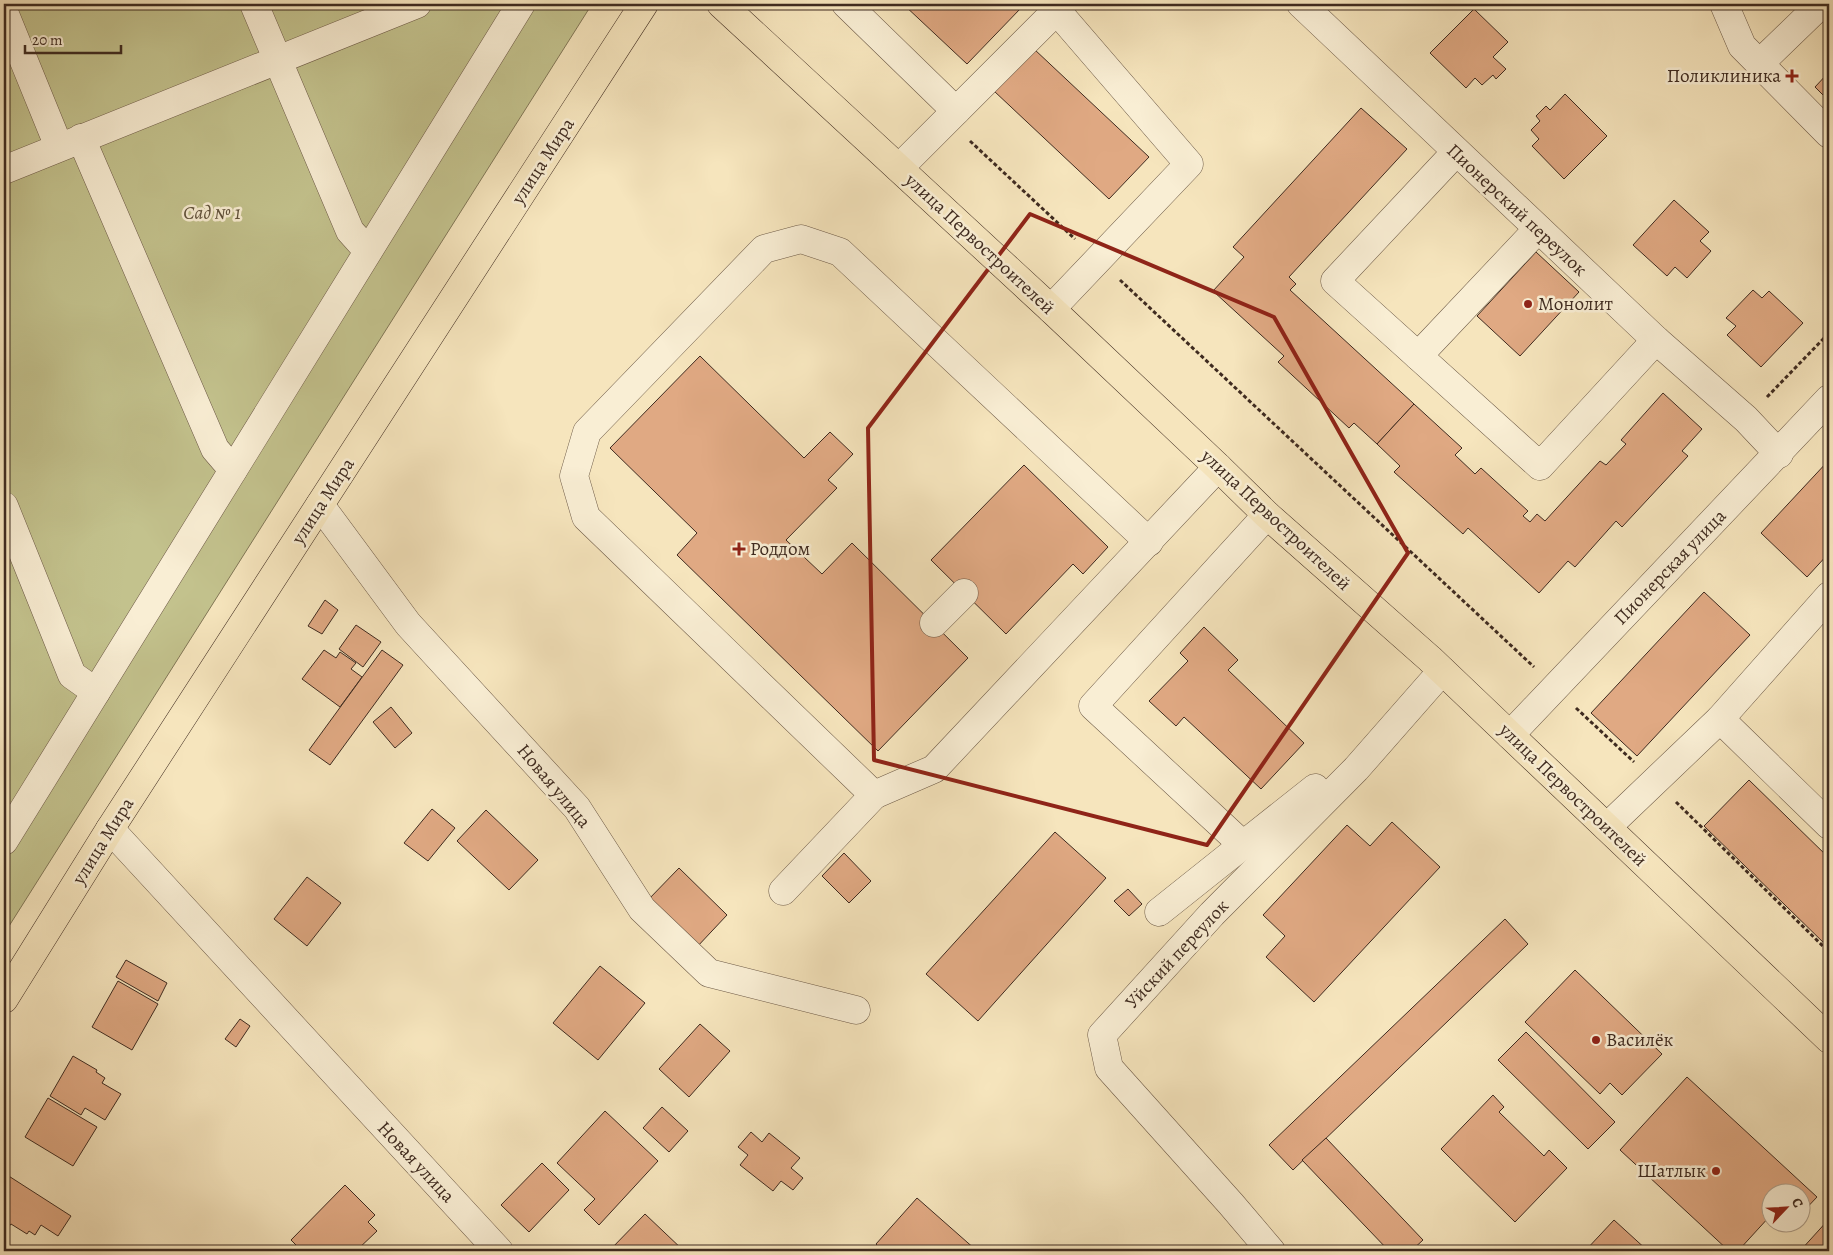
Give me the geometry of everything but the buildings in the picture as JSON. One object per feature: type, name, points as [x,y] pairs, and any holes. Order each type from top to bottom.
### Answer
[{"type":"main road","name":"улица Мира","points":[[4,999],[110,829],[644,4]]},
{"type":"main road","name":"улица Первостроителей","points":[[721,4],[1050,309],[1267,514],[1442,671],[1829,1039]]},
{"type":"street","points":[[254,4],[350,232],[368,251]]},
{"type":"street","points":[[4,170],[418,4]]},
{"type":"street","points":[[4,841],[521,4]]},
{"type":"street","points":[[846,4],[952,115]]},
{"type":"street","name":"Пионерский переулок","points":[[1301,4],[1656,340],[1746,419],[1778,454]]},
{"type":"street","points":[[1724,4],[1742,46],[1829,134]]},
{"type":"street","points":[[1759,64],[1821,4]]},
{"type":"street","points":[[899,168],[1057,6],[1189,164],[1050,309]]},
{"type":"street","points":[[4,12],[70,142],[215,448],[233,470]]},
{"type":"street","points":[[1456,152],[1335,281],[1540,466],[1656,340]]},
{"type":"street","points":[[1418,356],[1538,229]]},
{"type":"street","points":[[874,794],[586,517],[574,476],[587,432],[764,249],[801,239],[840,252],[1148,542]]},
{"type":"street","name":"Пионерская улица","points":[[1510,735],[1829,399]]},
{"type":"street","points":[[783,892],[874,794],[934,768],[1218,467]]},
{"type":"street","points":[[4,506],[72,675],[96,692]]},
{"type":"street","name":"Новая улица","points":[[320,506],[408,624],[577,808],[642,909],[709,973],[856,1010]]},
{"type":"street","points":[[1243,846],[1093,706],[1267,514]]},
{"type":"street","points":[[934,623],[964,593]]},
{"type":"street","points":[[1607,827],[1720,719],[1829,596]]},
{"type":"street","name":"Уйский переулок","points":[[1271,1251],[1109,1068],[1102,1035],[1212,914],[1349,776],[1442,671]]},
{"type":"street","points":[[1720,719],[1829,825]]},
{"type":"street","points":[[1159,912],[1392,727]]},
{"type":"street","name":"Новая улица","points":[[110,829],[499,1251]]},
{"type":"path","points":[[952,115],[1098,260],[1556,687],[1573,706],[1655,782],[1829,952]]},
{"type":"path","points":[[1746,419],[1829,333]]},
{"type":"highlighted area","points":[[1030,214],[1274,317],[1408,553],[1207,845],[874,760],[868,428]]},
{"type":"green space","name":"Сад № 1","points":[[4,4],[592,4],[4,934]]},
{"type":"place","name":"Поликлиника","points":[[1792,76]]},
{"type":"place","name":"Монолит","points":[[1528,304]]},
{"type":"place","name":"Роддом","points":[[739,549]]},
{"type":"place","name":"Василёк","points":[[1596,1040]]},
{"type":"place","name":"Шатлык","points":[[1716,1171]]}]
